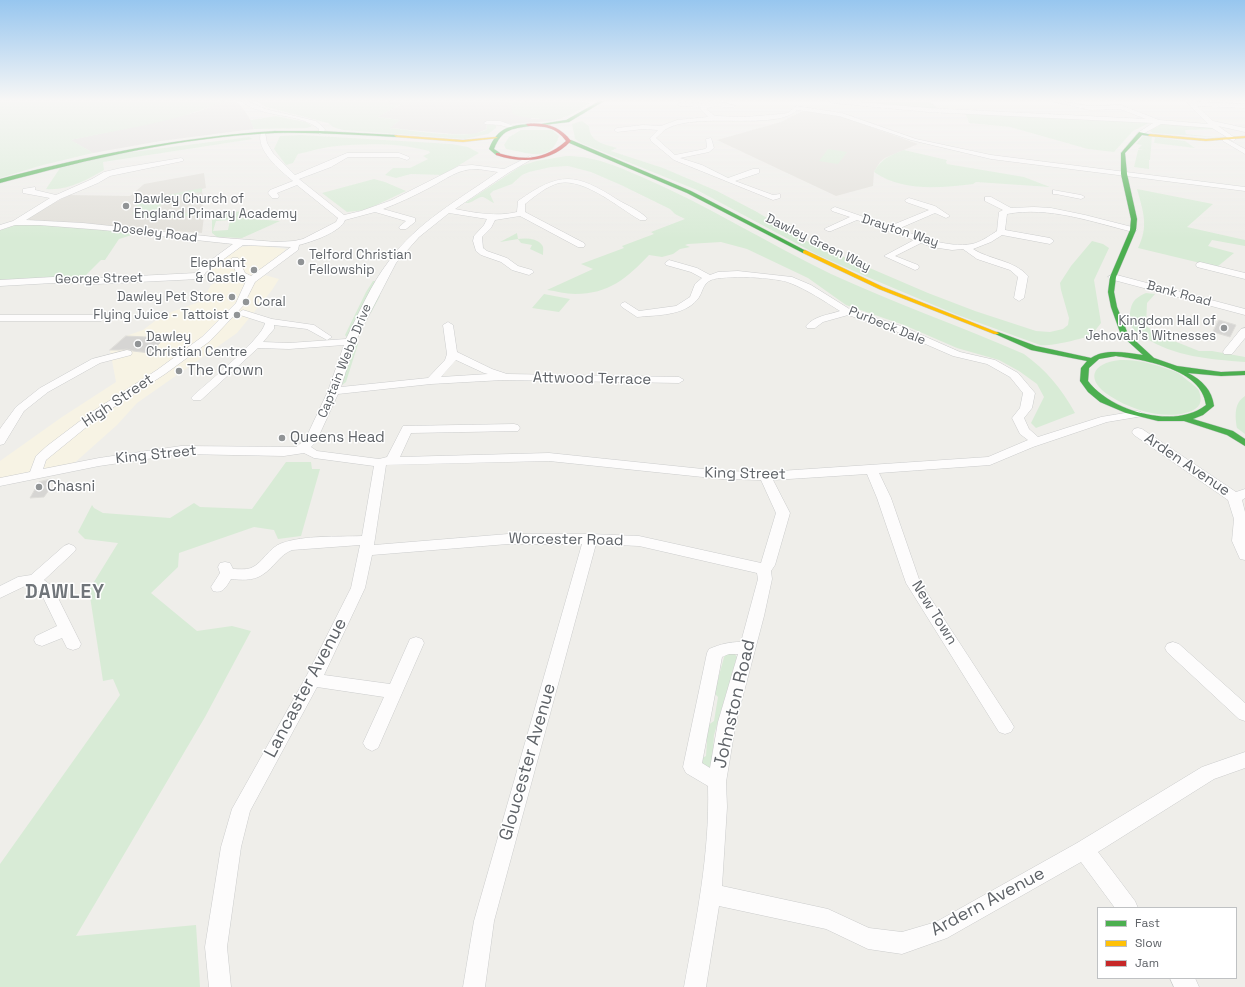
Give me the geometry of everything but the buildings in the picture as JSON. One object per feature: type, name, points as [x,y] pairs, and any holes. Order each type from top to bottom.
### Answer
[{"type":"main road","points":[[0,181],[47,167],[144,147]]},
{"type":"main road","points":[[484,147],[492,149],[497,155],[504,157]]},
{"type":"main road","points":[[554,153],[561,147]]},
{"type":"main road","name":"Dawley Green Way","points":[[582,147],[689,192],[800,250],[867,282],[929,308],[1034,348],[1091,360]]},
{"type":"main road","points":[[1128,147],[1123,153],[1124,174],[1132,208],[1133,230],[1113,277],[1111,292],[1123,341],[1151,359]]},
{"type":"main road","name":"Dawley Green Way","points":[[504,157],[530,158],[554,153],[595,153]]},
{"type":"main road","points":[[1112,355],[1123,341]]},
{"type":"main road","name":"Dawley Green Way","points":[[1034,348],[1059,363]]},
{"type":"main road","points":[[1210,406],[1199,415],[1183,418],[1166,419],[1137,414],[1103,399],[1090,390],[1080,377],[1091,360],[1112,355],[1133,355],[1151,359],[1176,369],[1214,388]]},
{"type":"main road","points":[[1176,369],[1242,374]]},
{"type":"main road","points":[[1230,433],[1218,419],[1210,406],[1211,398],[1214,388],[1242,374]]},
{"type":"main road","points":[[1183,418],[1230,433],[1245,442]]},
{"type":"street","points":[[266,147],[278,165],[342,218],[360,215],[375,209],[426,187],[461,168],[477,165],[505,171],[504,157]]},
{"type":"street","points":[[662,147],[672,157],[773,198],[777,196]]},
{"type":"street","points":[[672,157],[707,151],[711,147]]},
{"type":"street","points":[[941,147],[994,159],[1172,178],[1245,190]]},
{"type":"street","points":[[275,196],[272,193],[273,192],[347,155],[399,155],[407,158]]},
{"type":"street","name":"Captain Webb Drive","points":[[307,445],[334,391],[350,342],[366,308],[392,262],[416,235],[448,210],[505,171],[530,158]]},
{"type":"street","points":[[0,228],[12,223],[57,197],[114,172],[173,163],[181,160]]},
{"type":"street","points":[[730,180],[756,171]]},
{"type":"street","points":[[521,213],[520,203],[546,186],[565,180],[587,185],[643,218]]},
{"type":"street","points":[[32,189],[26,191],[57,197]]},
{"type":"street","points":[[1056,192],[1064,200],[1064,214]]},
{"type":"street","points":[[1064,200],[1081,197]]},
{"type":"street","points":[[978,200],[991,198],[1009,210]]},
{"type":"street","points":[[909,200],[920,203],[946,216]]},
{"type":"street","points":[[1050,241],[1001,232],[1003,212],[1032,208],[1133,230]]},
{"type":"street","points":[[375,209],[412,220],[404,227]]},
{"type":"street","name":"Drayton Way","points":[[835,209],[932,244],[952,247],[974,246],[1001,232]]},
{"type":"street","points":[[448,210],[492,218],[521,213],[581,245]]},
{"type":"street","points":[[891,229],[936,210]]},
{"type":"street","points":[[828,229],[857,217]]},
{"type":"street","points":[[235,260],[241,275],[251,280],[265,272],[294,246],[322,234],[340,223],[342,218]]},
{"type":"street","points":[[492,218],[488,226],[478,236],[477,241],[479,249],[484,253],[504,260],[515,268],[529,272]]},
{"type":"street","name":"Doseley Road","points":[[0,222],[106,227],[198,238],[294,246]]},
{"type":"street","points":[[915,267],[888,256],[921,240]]},
{"type":"street","name":"George Street","points":[[0,283],[52,280],[97,281],[199,276],[203,270],[242,242]]},
{"type":"street","points":[[964,246],[980,257],[1013,268],[1023,276],[1019,298]]},
{"type":"street","points":[[625,305],[637,314],[678,309],[694,298],[700,284],[709,278],[694,270],[669,263]]},
{"type":"street","points":[[1200,265],[1245,276]]},
{"type":"street","name":"Purbeck Dale","points":[[709,278],[718,275],[738,274],[789,279],[808,287],[848,312],[898,328],[957,354],[991,362],[1014,375],[1029,393],[1026,408],[1018,418],[1024,431],[1037,442]]},
{"type":"street","name":"Bank Road","points":[[1113,277],[1245,312]]},
{"type":"street","name":"High Street","points":[[34,475],[40,459],[51,448],[96,414],[161,372],[206,339],[240,304],[251,280]]},
{"type":"street","points":[[810,326],[820,320],[848,312]]},
{"type":"street","points":[[243,314],[270,322],[300,324],[327,337]]},
{"type":"street","points":[[0,318],[101,318]]},
{"type":"street","points":[[76,328],[86,318]]},
{"type":"street","points":[[197,398],[255,345],[269,329],[270,322]]},
{"type":"street","points":[[431,381],[450,361],[452,354],[448,324]]},
{"type":"street","points":[[1228,352],[1245,331]]},
{"type":"street","points":[[255,345],[289,346],[350,342]]},
{"type":"street","points":[[0,440],[3,429],[20,409],[30,400],[92,357],[128,353]]},
{"type":"street","name":"Attwood Terrace","points":[[452,354],[488,371],[506,377]]},
{"type":"street","name":"Attwood Terrace","points":[[334,391],[431,381],[506,377],[679,380]]},
{"type":"street","points":[[1103,399],[1105,419]]},
{"type":"street","name":"King Street","points":[[385,462],[549,457],[722,475],[765,476],[957,464],[990,461],[1037,442],[1105,419],[1137,414]]},
{"type":"street","points":[[307,445],[314,454],[385,462],[407,429],[514,428]]},
{"type":"street","name":"Arden Avenue","points":[[1138,432],[1240,495]]},
{"type":"street","name":"King Street","points":[[0,482],[99,462],[181,450],[284,452],[300,451],[307,445]]},
{"type":"street","name":"Lancaster Avenue","points":[[220,987],[216,947],[231,847],[241,809],[313,680],[358,588],[367,545],[380,466],[385,462]]},
{"type":"street","name":"New Town","points":[[872,469],[884,498],[913,583],[1005,726]]},
{"type":"street","name":"Johnston Road","points":[[695,987],[711,894],[718,807],[718,782],[727,722],[765,579],[764,570],[768,565],[783,513],[765,476]]},
{"type":"street","points":[[1240,495],[1235,503],[1241,519],[1239,541],[1245,555]]},
{"type":"street","name":"Worcester Road","points":[[218,587],[226,570],[248,574],[255,572],[276,553],[287,546],[296,544],[367,545],[508,539],[590,539],[638,541],[755,566],[764,570]]},
{"type":"street","name":"Gloucester Avenue","points":[[474,987],[484,921],[590,539]]},
{"type":"street","points":[[0,592],[23,581],[35,580],[69,549]]},
{"type":"street","points":[[35,580],[47,590],[73,644]]},
{"type":"street","points":[[42,640],[66,629]]},
{"type":"street","points":[[372,743],[416,643]]},
{"type":"street","points":[[718,782],[692,767],[715,654],[728,648],[746,648]]},
{"type":"street","points":[[1173,648],[1245,714]]},
{"type":"street","points":[[313,680],[395,692]]},
{"type":"street","name":"Ardern Avenue","points":[[711,894],[828,919],[868,938],[902,943],[940,931],[1084,850],[1208,773],[1245,760]]},
{"type":"street","points":[[1084,850],[1127,907]]},
{"type":"shaded area","points":[[82,147],[127,147],[93,153]]},
{"type":"shaded area","points":[[732,147],[911,147],[885,158],[880,162],[874,172],[873,186],[836,196]]},
{"type":"shaded area","name":"Dawley Church of England Primary Academy","points":[[204,173],[206,188],[202,189],[204,216],[202,233],[30,220],[27,217],[69,195],[130,196],[144,184]]},
{"type":"shaded area","points":[[257,245],[286,249],[261,274],[279,279],[272,290],[237,333],[137,403],[117,425],[71,466],[0,480],[0,461],[62,417],[116,382],[110,350],[126,336],[143,330],[163,315],[202,301],[211,285],[219,281],[206,270],[240,247]]},
{"type":"green space","points":[[0,147],[83,147],[93,153],[43,165],[0,178]]},
{"type":"green space","points":[[171,147],[200,147],[103,162],[104,170],[84,181],[69,187],[46,189],[60,168],[117,154]]},
{"type":"green space","points":[[275,147],[329,147],[298,154],[293,163],[286,165],[274,149]]},
{"type":"green space","points":[[413,147],[468,147],[479,153],[443,175],[411,174],[396,178],[385,175],[393,168],[410,168],[428,159],[423,156],[430,153],[429,151]]},
{"type":"green space","points":[[505,147],[553,147],[544,153],[537,154],[529,154],[506,149]]},
{"type":"green space","points":[[591,147],[617,148],[611,151],[663,168],[717,191],[757,212],[802,239],[928,293],[975,311],[1036,331],[1050,332],[1063,329],[1068,325],[1069,318],[1060,283],[1071,266],[1092,241],[1103,244],[1109,248],[1094,280],[1101,323],[1091,336],[1050,345],[1040,345],[955,314],[818,255],[697,190]]},
{"type":"green space","points":[[1081,147],[1118,147],[1114,152]]},
{"type":"green space","points":[[1140,147],[1151,147],[1150,160],[1143,159],[1149,160],[1149,169],[1134,167],[1138,150],[1143,150],[1138,149]]},
{"type":"green space","points":[[828,149],[847,152],[838,164],[819,161]]},
{"type":"green space","points":[[904,150],[947,160],[947,164],[1024,177],[1050,187],[976,182],[973,184],[935,187],[909,186],[897,183],[874,172],[886,158]]},
{"type":"green space","points":[[566,156],[577,156],[596,160],[642,177],[690,200],[831,274],[1024,354],[1053,380],[1075,413],[1036,428],[1031,423],[1044,397],[1037,384],[1019,371],[999,360],[957,348],[904,325],[846,305],[808,278],[747,249],[721,242],[688,244],[685,245],[690,247],[680,249],[673,254],[662,257],[649,255],[625,277],[608,288],[598,291],[568,294],[547,290],[593,269],[581,264],[624,248],[622,246],[654,234],[651,232],[685,219],[675,214],[670,209],[621,185],[591,172],[568,166],[551,167],[522,175],[512,184],[493,191],[490,194],[494,203],[481,197],[465,203],[521,166],[536,161]]},
{"type":"green space","points":[[374,179],[406,191],[366,210],[347,212],[322,193]]},
{"type":"green space","points":[[202,188],[202,192],[161,197],[160,217],[202,211],[203,214],[158,219],[140,217],[132,214],[136,209],[138,201]]},
{"type":"green space","points":[[1137,189],[1213,204],[1187,227],[1245,240],[1245,246],[1212,240],[1208,246],[1234,253],[1217,267],[1138,248],[1143,233],[1144,218]]},
{"type":"green space","points":[[244,211],[240,218],[280,221],[242,238],[217,237],[212,233],[212,214]],"holes":[[[230,220],[228,230],[213,231],[216,221]]]},
{"type":"green space","points":[[19,224],[108,228],[138,233],[119,239],[105,260],[101,260],[83,278],[73,277],[0,281],[0,230]]},
{"type":"green space","points":[[517,233],[518,239],[500,242]]},
{"type":"green space","points":[[518,239],[531,239],[537,241],[543,247],[543,255],[530,249],[532,245],[521,243]]},
{"type":"green space","points":[[373,281],[381,281],[375,292],[380,296],[371,313],[364,313],[351,342],[358,344],[346,382],[334,391],[350,342],[345,335]]},
{"type":"green space","points":[[1146,293],[1155,294],[1147,303],[1146,326],[1159,335],[1199,351],[1212,351],[1245,357],[1245,362],[1205,358],[1180,353],[1156,344],[1139,334],[1133,329],[1129,322],[1130,312],[1134,301]]},
{"type":"green space","points":[[544,294],[570,299],[559,312],[532,308]]},
{"type":"green space","points":[[1120,360],[1134,360],[1148,363],[1178,373],[1197,388],[1201,398],[1200,404],[1196,409],[1189,412],[1169,415],[1148,412],[1128,406],[1118,401],[1102,390],[1097,384],[1095,373],[1098,368],[1103,365]]},
{"type":"green space","points":[[1245,396],[1245,434],[1237,428],[1236,410],[1239,402]]},
{"type":"green space","points":[[286,462],[311,462],[312,469],[320,469],[301,536],[278,539],[274,530],[254,527],[179,553],[178,567],[151,593],[197,631],[232,626],[251,631],[205,717],[76,936],[196,925],[200,987],[0,987],[0,864],[120,695],[113,679],[103,681],[89,590],[118,543],[85,539],[78,532],[92,505],[94,508],[103,513],[170,518],[194,503],[200,507],[252,509]]},
{"type":"green space","points":[[734,653],[737,657],[714,735],[712,766],[708,768],[697,761],[706,756],[707,741],[702,737],[705,727],[714,721],[718,697],[714,693],[725,654]]},
{"type":"traffic: fast","points":[[0,181],[68,163],[147,147]]},
{"type":"traffic: fast","points":[[492,147],[491,149],[498,154]]},
{"type":"traffic: fast","points":[[583,147],[689,192],[805,252]]},
{"type":"traffic: fast","points":[[1128,147],[1123,153],[1124,174],[1134,219],[1133,230],[1113,277],[1111,292],[1114,307],[1125,335],[1151,359]]},
{"type":"traffic: fast","points":[[996,333],[1034,348],[1091,360]]},
{"type":"traffic: fast","points":[[1176,369],[1194,379],[1207,393],[1210,406],[1199,414],[1186,418],[1173,419],[1143,416],[1103,400],[1093,392],[1084,381],[1085,368],[1090,362],[1097,357],[1116,354],[1146,358],[1175,368],[1186,370],[1221,374],[1245,373]]},
{"type":"traffic: fast","points":[[1183,418],[1230,433],[1245,443]]},
{"type":"traffic: slow","points":[[805,252],[881,288],[996,333]]},
{"type":"traffic: jam","points":[[498,154],[512,158],[533,159],[547,156],[562,147]]},
{"type":"place","name":"Dawley Church of England Primary Academy","points":[[126,206]]},
{"type":"place","name":"Telford Christian Fellowship","points":[[301,262]]},
{"type":"place","name":"Elephant & Castle","points":[[254,270]]},
{"type":"place","name":"Dawley Pet Store","points":[[232,297]]},
{"type":"place","name":"Coral","points":[[246,302]]},
{"type":"place","name":"Flying Juice - Tattoist","points":[[237,315]]},
{"type":"place","name":"Kingdom Hall of Jehovah's Witnesses","points":[[1224,328]]},
{"type":"place","name":"Dawley Christian Centre","points":[[138,344]]},
{"type":"place","name":"The Crown","points":[[179,371]]},
{"type":"place","name":"Queens Head","points":[[282,438]]},
{"type":"place","name":"Chasni","points":[[39,487]]},
{"type":"district","name":"DAWLEY","points":[[65,593]]}]
